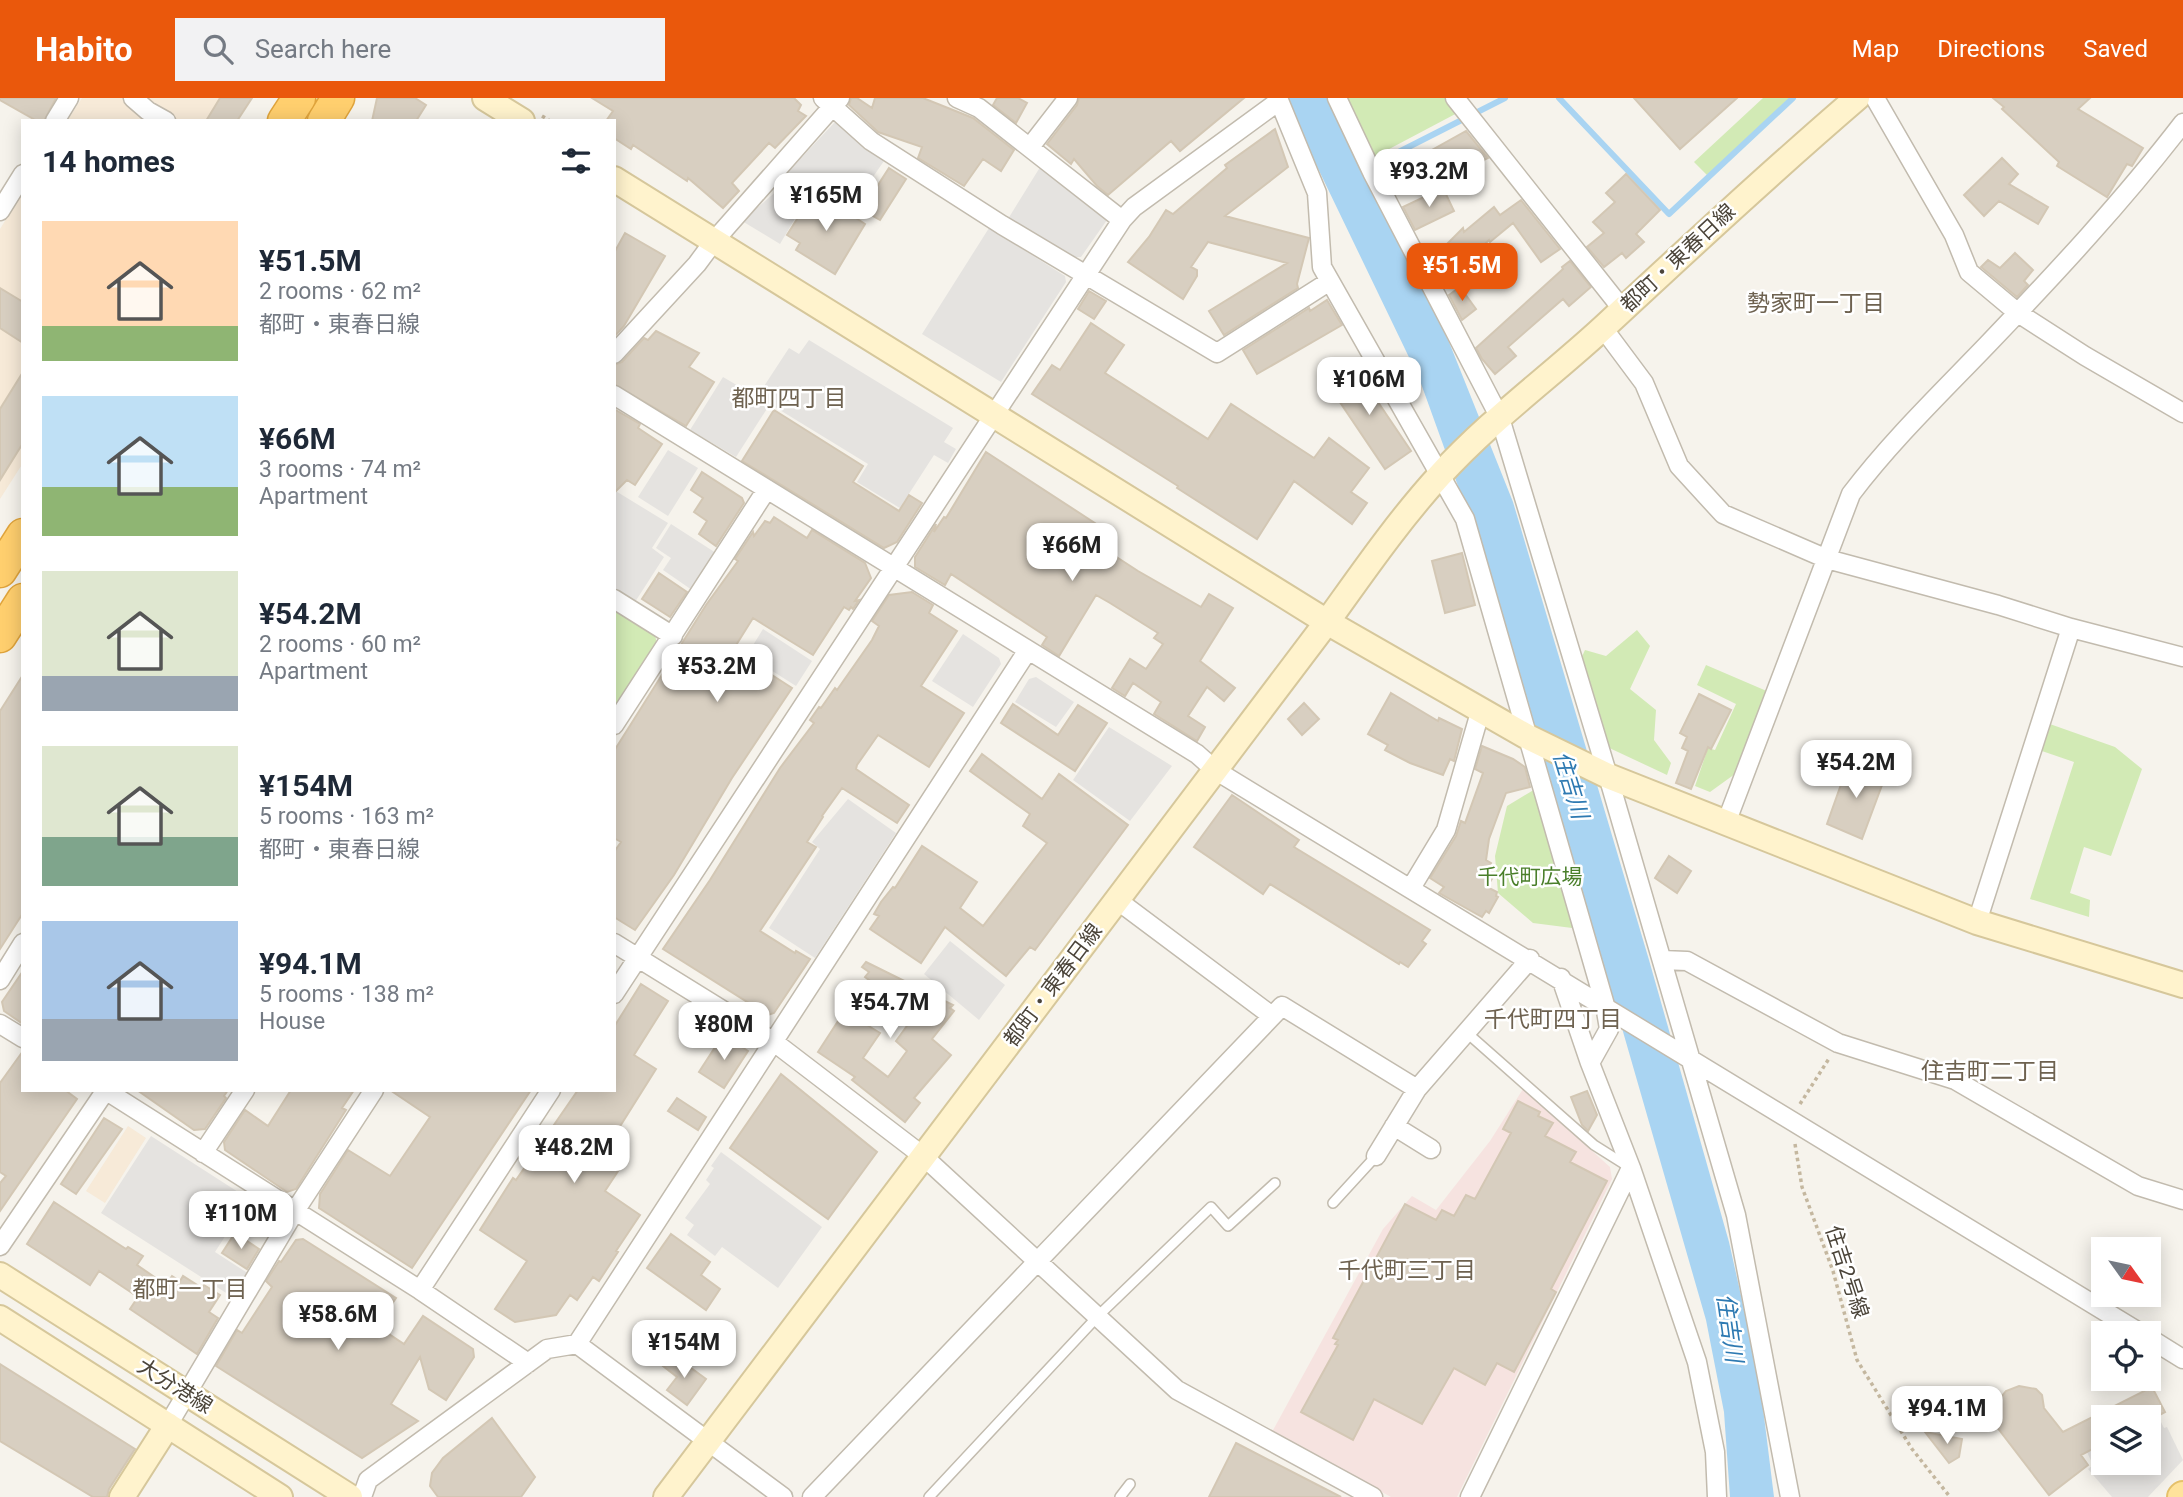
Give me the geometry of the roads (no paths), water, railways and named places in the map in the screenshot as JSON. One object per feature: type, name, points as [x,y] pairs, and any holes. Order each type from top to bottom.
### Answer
[{"type":"highway","points":[[285,119],[299,98]]},
{"type":"highway","points":[[325,119],[338,98]]},
{"type":"highway","points":[[7,566],[21,539]]},
{"type":"highway","points":[[0,636],[21,603]]},
{"type":"street","points":[[56,119],[69,98]]},
{"type":"street","points":[[133,98],[162,119]]},
{"type":"street","points":[[485,98],[519,119]]},
{"type":"street","points":[[957,98],[979,108],[1122,219]]},
{"type":"street","points":[[1030,147],[1068,98]]},
{"type":"street","points":[[1337,98],[1500,418],[1604,774],[1662,960],[1684,1054],[1736,1215],[1790,1497]]},
{"type":"street","name":"都町・東春日線","points":[[666,1497],[1398,525],[1441,474],[1777,166],[1857,98]]},
{"type":"street","points":[[1875,98],[1954,235],[1969,272],[2018,313],[2183,413]]},
{"type":"street","points":[[616,991],[1122,219],[1134,207],[1278,99],[1317,193],[1322,267],[1465,519],[1608,1007],[1609,1029],[1590,1063]]},
{"type":"street","points":[[616,352],[696,264],[831,101],[871,141],[1002,225],[1217,352],[1330,281]]},
{"type":"street","points":[[1465,110],[1623,310]]},
{"type":"street","points":[[1726,823],[1851,494],[1876,461],[2018,313],[2152,163],[2183,124]]},
{"type":"street","points":[[0,211],[21,177]]},
{"type":"street","points":[[616,179],[1327,622],[1528,737],[1604,774],[1977,922],[2183,985]]},
{"type":"street","points":[[1603,328],[1644,383],[1679,466],[1723,514],[1827,559],[2183,657]]},
{"type":"street","points":[[616,396],[1197,754],[1216,769],[2121,1321]]},
{"type":"street","points":[[616,722],[767,489]]},
{"type":"street","points":[[616,600],[673,636]]},
{"type":"street","points":[[1977,922],[2071,628]]},
{"type":"street","points":[[577,1344],[1028,650]]},
{"type":"street","points":[[1411,888],[1446,830],[1481,709]]},
{"type":"street","points":[[1117,900],[1272,1016]]},
{"type":"street","points":[[616,944],[774,1042],[923,1156],[1177,1390],[1373,1497]]},
{"type":"street","points":[[0,980],[21,946]]},
{"type":"street","points":[[1376,1156],[1417,1089],[1530,960]]},
{"type":"street","points":[[1662,960],[1687,961],[1838,1043],[1955,1080],[2138,1185],[2183,1200]]},
{"type":"street","points":[[1561,978],[1698,1362],[1715,1452],[1717,1497]]},
{"type":"street","points":[[812,1497],[1282,1006],[1417,1089]]},
{"type":"street","points":[[0,1024],[21,1037]]},
{"type":"street","points":[[0,1246],[105,1092]]},
{"type":"street","points":[[109,1092],[528,1363]]},
{"type":"street","points":[[203,1153],[244,1092]]},
{"type":"street","points":[[122,1497],[187,1394],[295,1211],[373,1092]]},
{"type":"street","points":[[419,1290],[550,1092]]},
{"type":"street","points":[[1394,1126],[1432,1149]]},
{"type":"street","points":[[1470,1497],[1630,1168]]},
{"type":"street","name":"大分港線","points":[[0,1275],[350,1497]]},
{"type":"street","name":"大分港線","points":[[0,1318],[279,1497]]},
{"type":"street","points":[[362,1497],[368,1480],[547,1349],[577,1344],[783,1497]]},
{"type":"street","points":[[2161,1345],[2183,1359]]},
{"type":"lane","points":[[1466,1032],[1594,1145],[1630,1168]]},
{"type":"lane","points":[[1333,1203],[1376,1156]]},
{"type":"lane","points":[[929,1497],[1098,1316],[1211,1207],[1228,1226],[1275,1183]]},
{"type":"lane","points":[[1120,1497],[1130,1484]]},
{"type":"water","name":"住吉川","points":[[1284,98],[1330,98],[1449,342],[1513,502],[1649,960],[1729,1242],[1759,1376],[1774,1497],[1730,1497],[1724,1412],[1706,1320],[1497,594],[1419,378]]},
{"type":"waterway","points":[[1373,165],[1505,98]]},
{"type":"waterway","points":[[1559,98],[1669,214],[1793,98]]},
{"type":"district","name":"勢家町一丁目","points":[[1816,303]]},
{"type":"district","name":"都町四丁目","points":[[789,398]]},
{"type":"district","name":"千代町四丁目","points":[[1553,1019]]},
{"type":"district","name":"住吉町二丁目","points":[[1990,1071]]},
{"type":"district","name":"千代町三丁目","points":[[1407,1270]]},
{"type":"district","name":"都町一丁目","points":[[190,1289]]},
{"type":"park label","name":"千代町広場","points":[[1530,877]]}]
